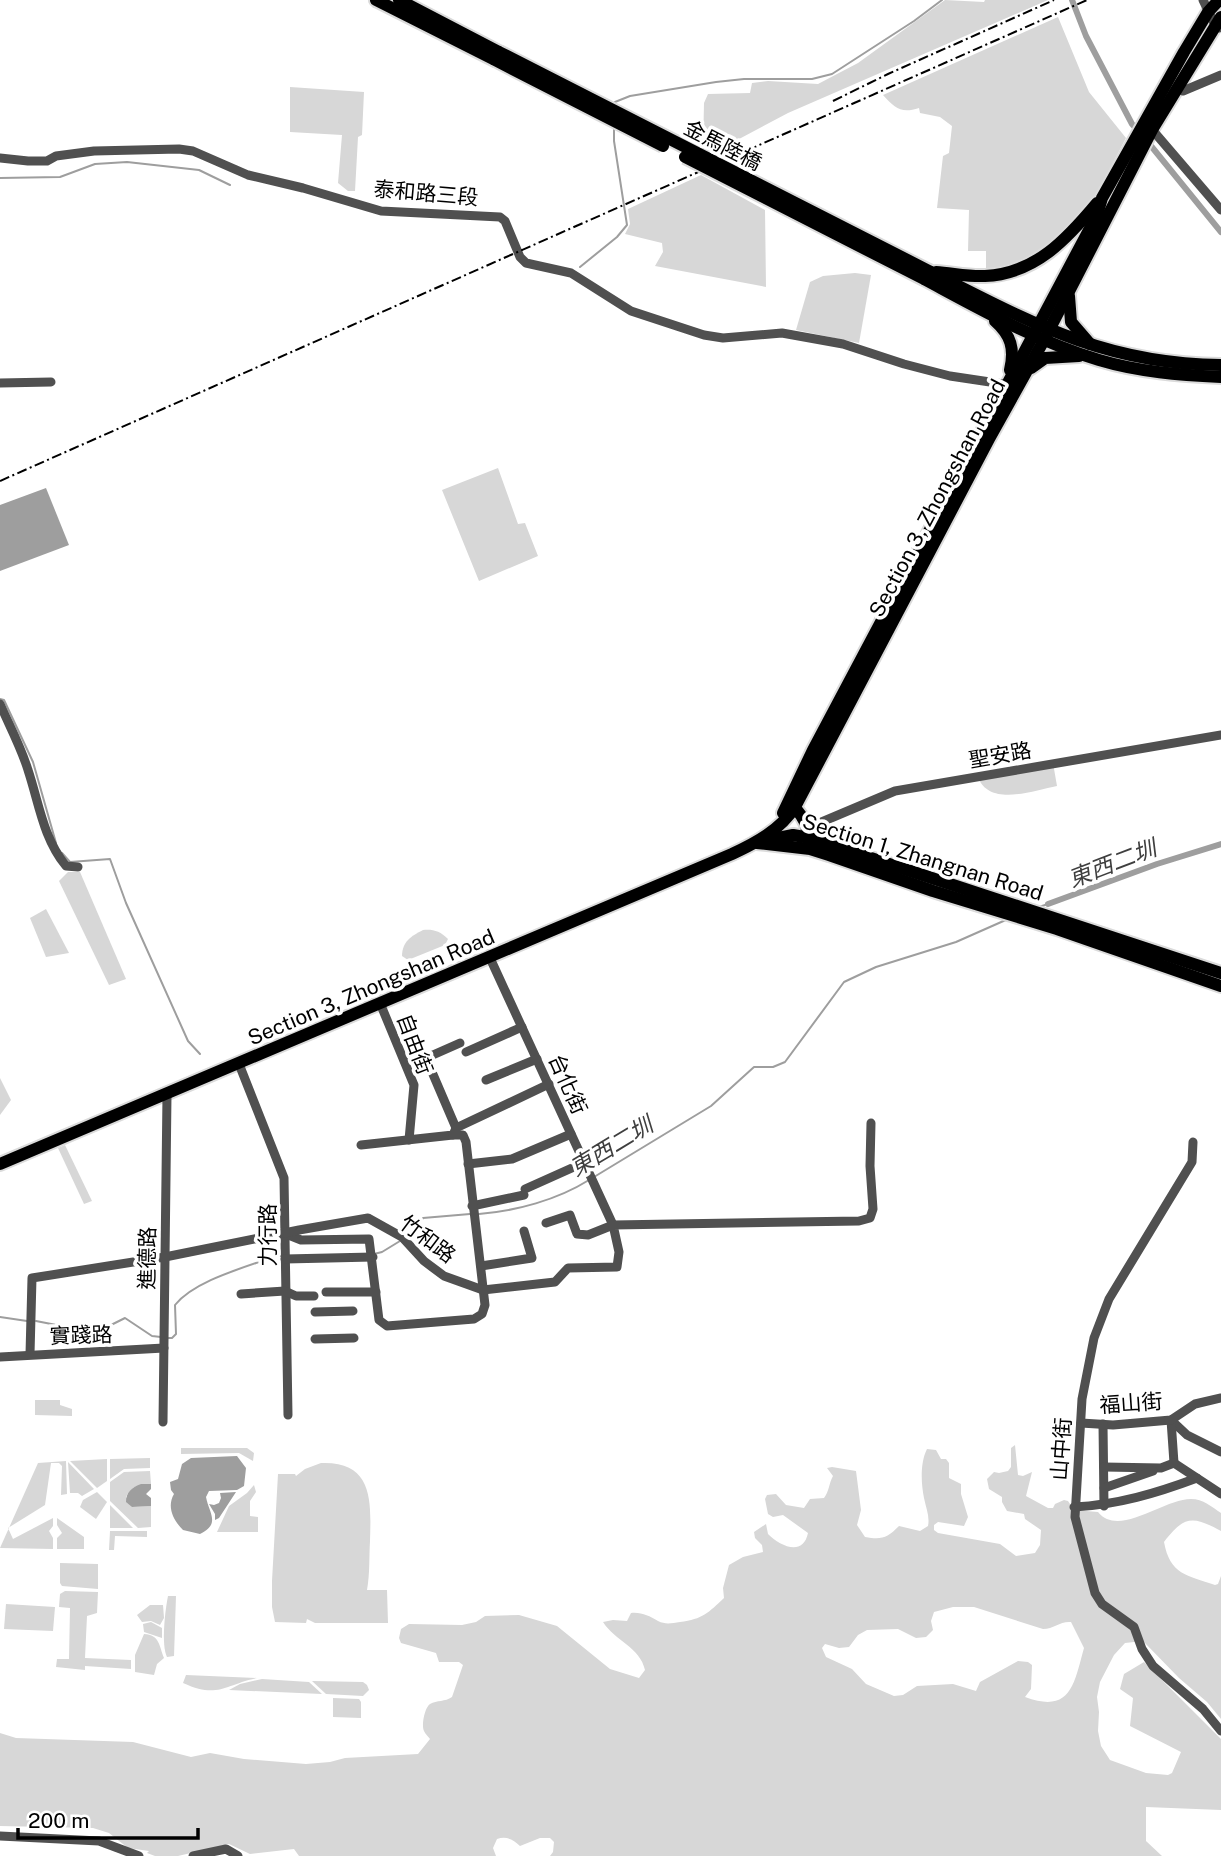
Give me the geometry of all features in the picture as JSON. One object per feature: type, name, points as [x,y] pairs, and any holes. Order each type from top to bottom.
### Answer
[{"type":"main road","points":[[376,0],[497,56]]},
{"type":"main road","points":[[399,0],[497,56]]},
{"type":"main road","points":[[1150,127],[1206,6],[1219,0]]},
{"type":"main road","points":[[1132,157],[1219,24]]},
{"type":"main road","name":"金馬陸橋","points":[[497,56],[926,275]]},
{"type":"main road","name":"Section 3, Zhongshan Road","points":[[0,1163],[167,1095],[756,843],[789,809],[1015,384],[1097,215],[1102,198],[1132,157]]},
{"type":"main road","name":"Section 3, Zhongshan Road","points":[[1041,333],[1069,291],[1132,157]]},
{"type":"main road","points":[[926,275],[985,276],[1017,271],[1043,257],[1062,242],[1102,198]]},
{"type":"main road","points":[[926,275],[982,309],[1143,370],[1221,377]]},
{"type":"main road","points":[[926,275],[1041,333]]},
{"type":"main road","points":[[1069,291],[1068,311],[1071,322],[1089,351]]},
{"type":"main road","points":[[982,309],[1007,332],[1011,342],[1015,384]]},
{"type":"main road","points":[[1015,384],[1036,362],[1089,351],[1221,365]]},
{"type":"main road","points":[[789,809],[804,836]]},
{"type":"main road","name":"Section 1, Zhangnan Road","points":[[756,843],[773,837],[804,836],[1221,973]]},
{"type":"main road","name":"Section 1, Zhangnan Road","points":[[756,843],[804,836],[933,891],[1057,929],[1221,986]]},
{"type":"street","points":[[1206,6],[1219,24]]},
{"type":"street","points":[[1183,91],[1221,75]]},
{"type":"street","points":[[1150,127],[1221,210]]},
{"type":"street","name":"泰和路三段","points":[[0,158],[28,162],[94,150],[179,149],[193,151],[248,175],[381,211],[500,217],[505,221],[520,257],[526,262],[571,273],[631,311],[679,328],[723,338],[782,333],[843,344],[904,365],[950,376],[1015,384]]},
{"type":"street","points":[[0,383],[51,382]]},
{"type":"street","points":[[0,704],[28,768],[55,853],[65,866],[78,867]]},
{"type":"street","name":"聖安路","points":[[804,836],[895,791],[1221,735]]},
{"type":"street","name":"台化街","points":[[490,958],[612,1225]]},
{"type":"street","name":"自由街","points":[[380,1003],[414,1085],[409,1140]]},
{"type":"street","points":[[466,1052],[522,1027]]},
{"type":"street","points":[[285,1233],[301,1240],[369,1239],[379,1320],[387,1325],[474,1319],[482,1314],[485,1305],[481,1266],[463,1135],[455,1132],[426,1058],[460,1042]]},
{"type":"street","points":[[486,1080],[537,1059]]},
{"type":"street","name":"力行路","points":[[239,1064],[284,1178],[288,1415]]},
{"type":"street","points":[[361,1145],[455,1132],[492,1110],[549,1084]]},
{"type":"street","name":"進德路","points":[[163,1422],[167,1095]]},
{"type":"street","points":[[545,1223],[570,1216],[577,1234],[588,1235],[612,1225],[859,1221],[870,1218],[873,1209],[870,1166],[872,1123]]},
{"type":"street","points":[[468,1164],[512,1159],[571,1134]]},
{"type":"street","name":"山中街","points":[[1193,1142],[1192,1162],[1109,1300],[1094,1338],[1082,1399],[1074,1507],[1080,1543],[1095,1593],[1102,1604],[1134,1627],[1153,1666],[1203,1709],[1221,1731]]},
{"type":"street","points":[[473,1211],[525,1192],[583,1163]]},
{"type":"street","name":"竹和路","points":[[30,1354],[32,1278],[165,1257],[368,1219],[405,1240],[444,1276],[482,1290],[555,1282],[568,1268],[617,1267],[619,1252],[612,1225]]},
{"type":"street","points":[[481,1266],[532,1258],[524,1231]]},
{"type":"street","points":[[285,1256],[372,1254]]},
{"type":"street","points":[[241,1294],[285,1291],[296,1296],[314,1296]]},
{"type":"street","points":[[326,1292],[376,1292]]},
{"type":"street","points":[[315,1312],[353,1311]]},
{"type":"street","points":[[315,1339],[354,1338]]},
{"type":"street","name":"實踐路","points":[[0,1357],[164,1341]]},
{"type":"street","name":"福山街","points":[[1081,1423],[1171,1420],[1195,1404],[1221,1398]]},
{"type":"street","points":[[1171,1420],[1187,1435],[1221,1452]]},
{"type":"street","points":[[1171,1420],[1174,1462]]},
{"type":"street","points":[[1103,1424],[1104,1506]]},
{"type":"street","points":[[1104,1488],[1174,1462]]},
{"type":"street","points":[[1174,1462],[1221,1494]]},
{"type":"street","points":[[1104,1467],[1161,1468]]},
{"type":"street","points":[[1074,1507],[1104,1506],[1162,1491],[1197,1478]]},
{"type":"street","points":[[0,1836],[99,1841],[139,1856]]},
{"type":"street","points":[[193,1856],[226,1849],[238,1856]]},
{"type":"shaded area","points":[[945,0],[1048,0],[788,113],[709,155],[703,149],[704,103],[708,94],[750,93],[752,83],[768,81],[818,84],[858,63]]},
{"type":"shaded area","points":[[1058,17],[1089,92],[1126,138],[1085,210],[1058,241],[1023,263],[986,272],[986,251],[968,251],[969,210],[937,208],[943,156],[949,153],[952,126],[940,117],[920,113],[919,108],[899,109],[883,95]]},
{"type":"shaded area","points":[[290,87],[364,92],[355,191],[348,191],[338,183],[342,135],[290,132]]},
{"type":"shaded area","points":[[701,175],[765,210],[766,287],[655,266],[663,252],[662,243],[625,234],[630,224],[628,209]]},
{"type":"shaded area","points":[[855,273],[871,275],[859,343],[796,330],[810,282],[823,276]]},
{"type":"shaded area","points":[[498,468],[518,524],[525,523],[538,556],[479,581],[442,490]]},
{"type":"shaded area","points":[[46,488],[69,545],[0,571],[0,505]]},
{"type":"shaded area","points":[[1053,763],[1057,786],[1024,793],[1012,795],[991,792],[978,777]]},
{"type":"shaded area","points":[[68,872],[80,872],[126,979],[109,985],[59,881]]},
{"type":"shaded area","points":[[46,909],[69,953],[46,957],[30,918]]},
{"type":"shaded area","points":[[423,930],[436,931],[448,939],[445,945],[408,960],[402,956],[405,943]]},
{"type":"shaded area","points":[[0,1078],[11,1100],[0,1115]]},
{"type":"shaded area","points":[[65,1145],[92,1201],[84,1204],[58,1148]]},
{"type":"shaded area","points":[[35,1400],[60,1400],[60,1405],[72,1409],[72,1416],[35,1415]]},
{"type":"shaded area","points":[[1015,1445],[1018,1475],[1032,1472],[1026,1496],[1048,1508],[1053,1508],[1064,1500],[1068,1501],[1074,1510],[1098,1512],[1107,1519],[1117,1521],[1180,1501],[1195,1499],[1221,1513],[1221,1531],[1203,1522],[1189,1521],[1177,1527],[1164,1542],[1171,1561],[1181,1572],[1215,1585],[1221,1576],[1221,1719],[1207,1702],[1143,1641],[1125,1643],[1114,1655],[1100,1682],[1097,1697],[1101,1746],[1110,1760],[1146,1773],[1172,1773],[1181,1752],[1130,1726],[1133,1698],[1120,1689],[1124,1674],[1144,1662],[1221,1739],[1221,1810],[1146,1807],[1146,1841],[1162,1856],[550,1856],[554,1842],[550,1838],[540,1838],[520,1846],[503,1838],[497,1839],[493,1848],[496,1856],[299,1856],[294,1849],[250,1854],[229,1844],[178,1856],[155,1856],[147,1853],[149,1851],[128,1848],[109,1833],[93,1828],[0,1826],[0,1733],[16,1738],[133,1742],[191,1757],[210,1753],[306,1764],[345,1758],[418,1754],[430,1739],[423,1728],[427,1709],[430,1704],[452,1697],[463,1665],[459,1662],[439,1662],[436,1653],[401,1643],[401,1629],[409,1624],[462,1625],[476,1622],[485,1616],[519,1615],[557,1626],[610,1669],[639,1678],[645,1670],[638,1655],[603,1622],[627,1621],[631,1613],[666,1623],[688,1621],[714,1608],[724,1598],[723,1588],[729,1565],[743,1557],[763,1552],[754,1532],[766,1524],[768,1534],[785,1545],[796,1547],[805,1540],[808,1533],[783,1515],[773,1517],[768,1514],[765,1499],[767,1495],[776,1494],[786,1505],[804,1508],[810,1499],[824,1498],[827,1493],[833,1476],[827,1468],[856,1471],[861,1510],[857,1525],[865,1537],[880,1538],[899,1526],[920,1531],[928,1526],[922,1467],[927,1449],[936,1450],[941,1459],[946,1459],[949,1463],[949,1478],[961,1484],[968,1517],[964,1526],[938,1522],[934,1525],[934,1530],[938,1533],[1000,1544],[1016,1556],[1035,1553],[1040,1545],[1041,1530],[1025,1519],[1024,1514],[1007,1511],[1002,1497],[989,1489],[987,1479],[994,1472],[1008,1471],[1011,1467],[1011,1448]],"holes":[[[953,1607],[974,1607],[1043,1629],[1071,1622],[1084,1648],[1068,1692],[1052,1702],[1025,1697],[1031,1689],[1032,1665],[1018,1661],[980,1682],[976,1691],[953,1684],[917,1686],[903,1695],[894,1696],[866,1684],[852,1669],[826,1657],[822,1648],[825,1644],[839,1648],[849,1647],[858,1635],[867,1630],[898,1629],[916,1638],[926,1637],[933,1630],[931,1621],[934,1612]]]},
{"type":"shaded area","points":[[181,1448],[247,1448],[254,1453],[253,1461],[239,1453],[181,1454]]},
{"type":"shaded area","points":[[237,1456],[246,1468],[244,1486],[237,1490],[209,1491],[206,1497],[212,1518],[210,1526],[200,1534],[183,1530],[172,1512],[174,1494],[170,1482],[178,1479],[182,1464],[191,1458]]},
{"type":"shaded area","points":[[150,1458],[150,1468],[124,1469],[110,1479],[110,1459]]},
{"type":"shaded area","points":[[107,1459],[107,1481],[97,1488],[70,1461]]},
{"type":"shaded area","points":[[66,1461],[67,1494],[61,1495],[62,1466],[59,1463],[51,1463],[45,1505],[9,1527],[38,1463]]},
{"type":"shaded area","points":[[68,1462],[94,1489],[82,1496],[70,1493]]},
{"type":"shaded area","points":[[321,1463],[338,1464],[351,1469],[366,1487],[370,1512],[367,1590],[387,1590],[388,1623],[315,1623],[307,1619],[306,1623],[275,1622],[272,1581],[278,1474],[296,1476]]},
{"type":"shaded area","points":[[150,1471],[151,1484],[136,1486],[126,1497],[132,1507],[151,1506],[151,1527],[138,1528],[110,1501],[110,1482],[124,1472]]},
{"type":"shaded area","points":[[151,1484],[151,1489],[146,1494],[151,1498],[151,1506],[132,1507],[126,1502],[127,1495],[132,1488]]},
{"type":"shaded area","points":[[254,1485],[256,1492],[250,1501],[250,1516],[258,1517],[258,1532],[217,1532],[229,1506]]},
{"type":"shaded area","points":[[97,1492],[107,1502],[96,1519],[80,1507],[83,1500]]},
{"type":"shaded area","points":[[236,1492],[215,1520],[215,1514],[209,1504],[219,1503],[220,1493]]},
{"type":"shaded area","points":[[110,1505],[133,1528],[110,1528]]},
{"type":"shaded area","points":[[53,1518],[53,1526],[49,1531],[53,1538],[53,1549],[0,1548],[8,1529],[13,1539]]},
{"type":"shaded area","points":[[57,1518],[84,1537],[84,1549],[57,1549],[57,1538],[62,1533],[57,1525]]},
{"type":"shaded area","points":[[110,1531],[147,1531],[147,1537],[115,1536],[114,1550],[109,1550]]},
{"type":"shaded area","points":[[60,1563],[98,1564],[98,1589],[62,1586]]},
{"type":"shaded area","points":[[65,1591],[98,1592],[97,1613],[87,1616],[85,1658],[131,1660],[131,1669],[85,1666],[85,1670],[56,1667],[57,1659],[69,1659],[70,1608],[59,1607],[60,1594]]},
{"type":"shaded area","points":[[168,1596],[176,1596],[174,1656],[167,1657],[164,1636]]},
{"type":"shaded area","points":[[6,1604],[55,1607],[53,1631],[4,1629]]},
{"type":"shaded area","points":[[150,1605],[163,1605],[164,1618],[160,1625],[151,1621],[142,1622],[137,1615]]},
{"type":"shaded area","points":[[151,1622],[162,1628],[162,1638],[144,1632],[143,1624]]},
{"type":"shaded area","points":[[144,1634],[156,1639],[164,1658],[157,1664],[154,1675],[135,1672],[135,1655]]},
{"type":"shaded area","points":[[186,1675],[257,1678],[221,1689],[205,1690],[183,1683]]},
{"type":"shaded area","points":[[262,1679],[309,1682],[322,1694],[229,1690],[240,1684]]},
{"type":"shaded area","points":[[312,1681],[363,1682],[369,1690],[363,1696],[326,1694]]},
{"type":"shaded area","points":[[333,1698],[359,1699],[361,1718],[333,1717]]},
{"type":"waterway","points":[[614,106],[615,102],[630,96],[716,82],[744,79],[812,79],[832,74],[942,0]]},
{"type":"waterway","points":[[1072,0],[1086,36],[1132,124],[1140,133]]},
{"type":"waterway","points":[[580,267],[617,237],[627,225],[614,126]]},
{"type":"waterway","points":[[1147,141],[1221,232]]},
{"type":"waterway","points":[[0,178],[60,177],[95,164],[127,162],[199,170],[230,185]]},
{"type":"waterway","points":[[0,699],[4,700],[33,762],[56,843]]},
{"type":"waterway","name":"東西二圳","points":[[1048,904],[1221,844]]},
{"type":"waterway","points":[[62,853],[70,862],[110,859],[126,903],[188,1041],[200,1054]]},
{"type":"waterway","name":"東西二圳","points":[[1039,907],[1048,904]]},
{"type":"waterway","name":"東西二圳","points":[[594,1177],[711,1106],[754,1067],[773,1067],[785,1062],[844,982],[876,967],[956,942],[1008,919]]},
{"type":"waterway","name":"東西二圳","points":[[479,1214],[536,1203],[589,1180]]},
{"type":"waterway","name":"東西二圳","points":[[408,1236],[415,1232],[423,1218],[470,1214]]},
{"type":"waterway","name":"東西二圳","points":[[374,1254],[400,1241]]},
{"type":"waterway","name":"東西二圳","points":[[167,1338],[176,1334],[175,1305],[195,1288],[222,1275],[281,1256]]},
{"type":"waterway","name":"東西二圳","points":[[0,1317],[27,1321]]},
{"type":"waterway","name":"東西二圳","points":[[36,1321],[87,1331],[107,1327],[125,1318],[152,1336],[161,1337]]},
{"type":"railway","points":[[833,101],[1054,0]]},
{"type":"railway","points":[[0,481],[1087,0]]}]
